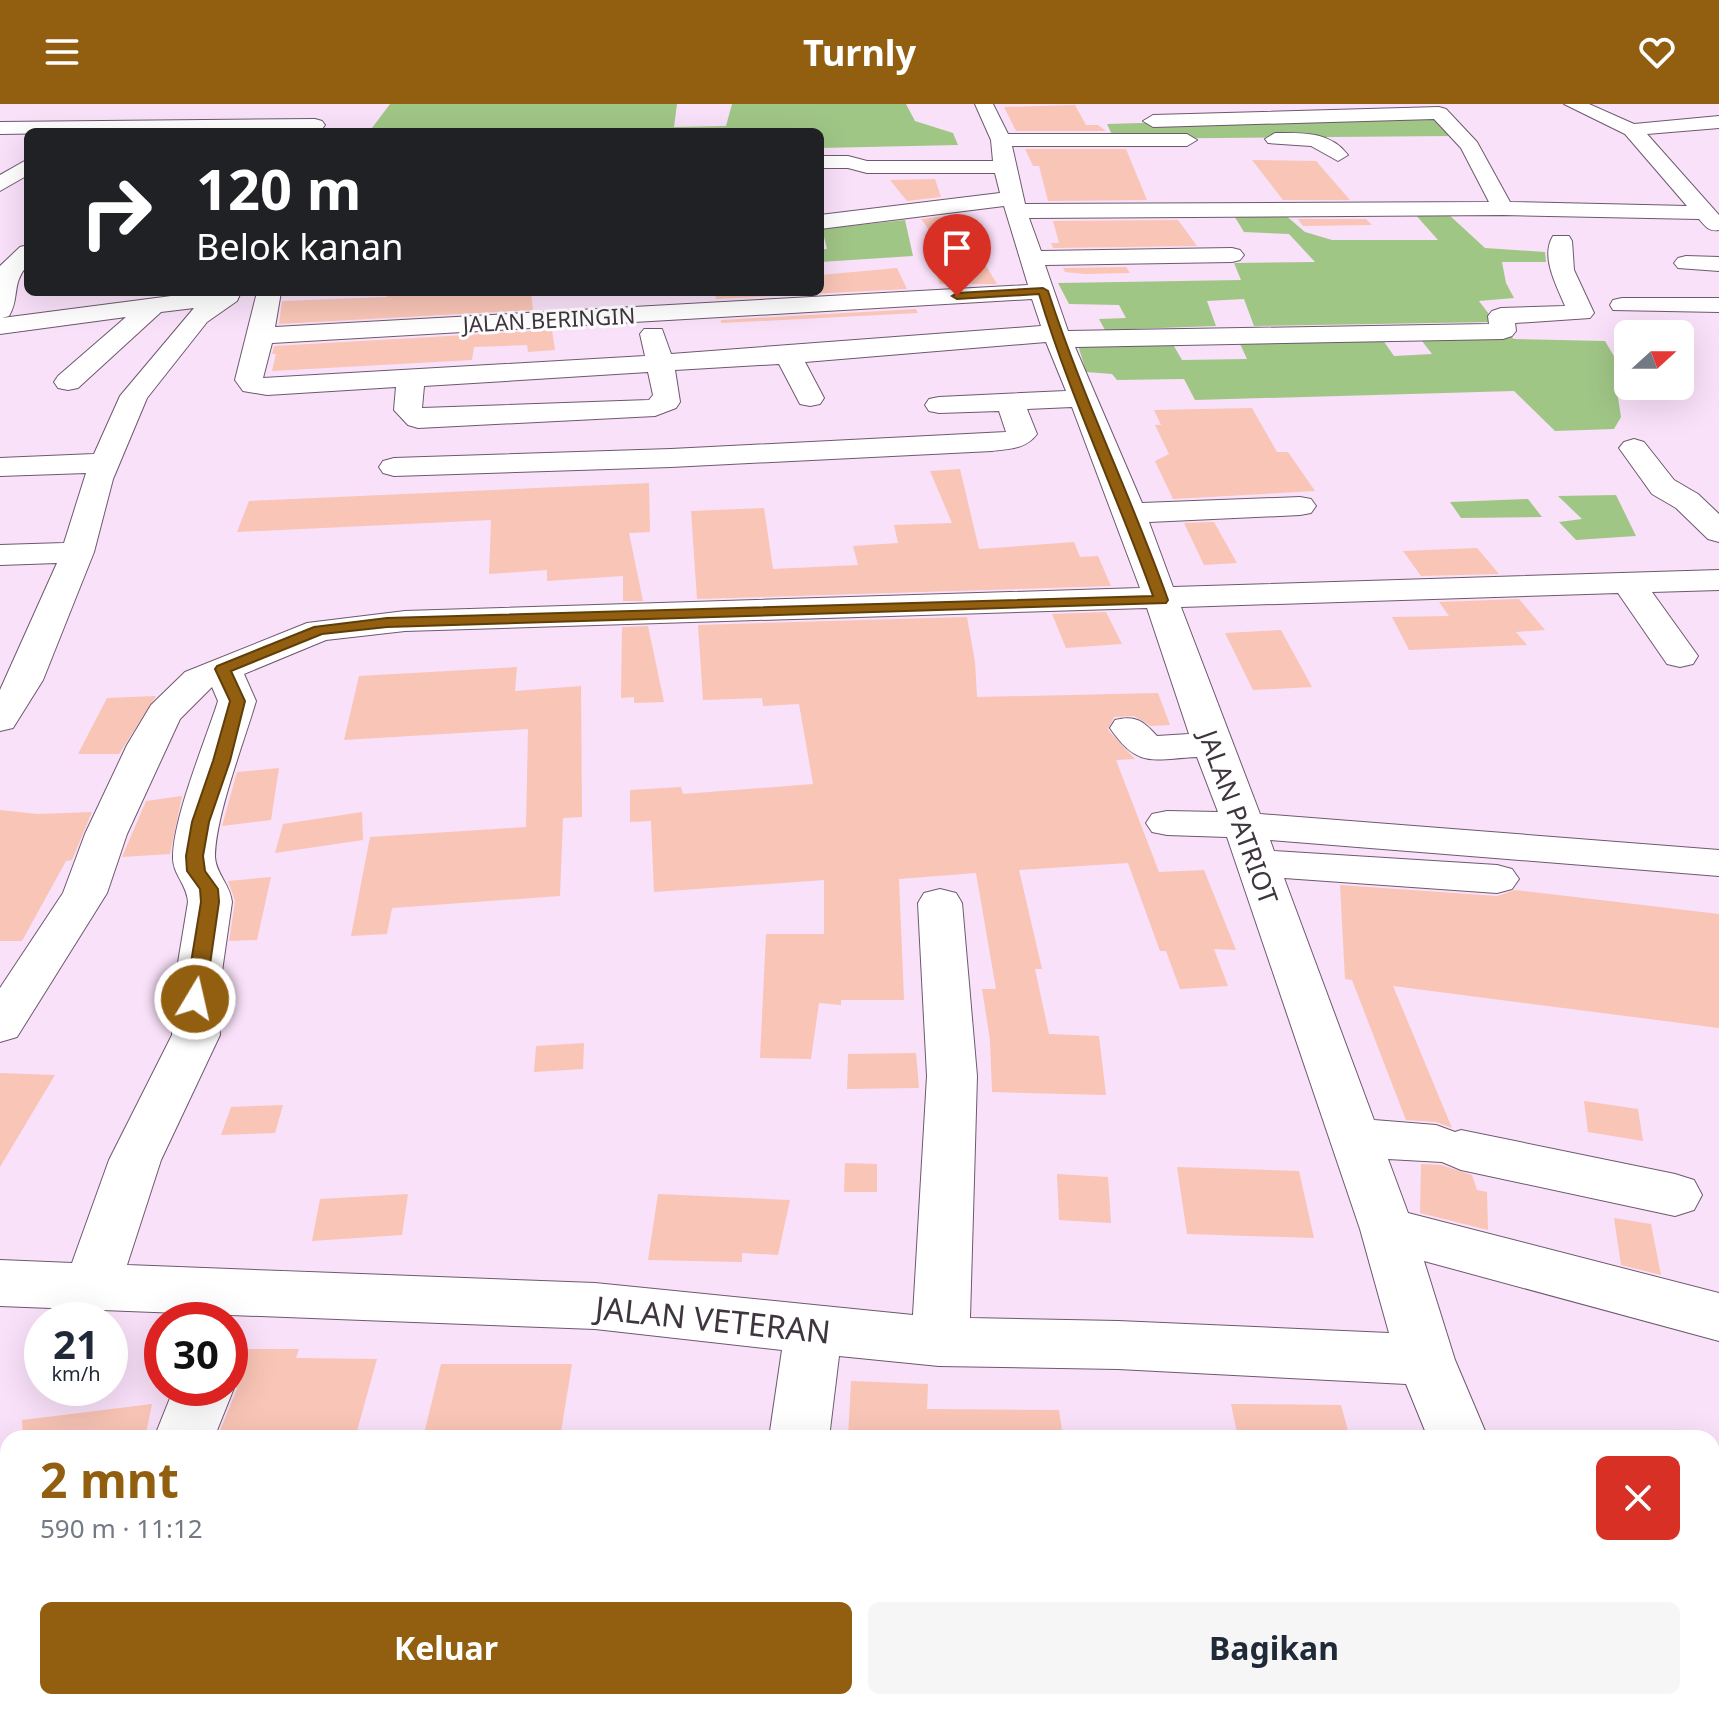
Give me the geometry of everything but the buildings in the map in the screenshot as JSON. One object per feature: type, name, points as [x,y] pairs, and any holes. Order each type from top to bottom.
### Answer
[{"type":"street","points":[[1573,104],[1632,130],[1708,208]]},
{"type":"street","points":[[986,108],[1016,112]]},
{"type":"street","points":[[986,108],[1001,140],[1200,140]]},
{"type":"street","points":[[1134,111],[1416,108],[1442,114],[1470,146],[1503,208]]},
{"type":"street","points":[[1153,121],[1283,110]]},
{"type":"street","points":[[1632,130],[1719,122]]},
{"type":"street","points":[[151,128],[317,123]]},
{"type":"street","points":[[0,128],[24,129]]},
{"type":"street","name":"JALAN PATRIOT","points":[[1001,140],[1017,188],[1034,283],[1059,339],[1077,399],[1136,513],[1203,744],[1232,824],[1258,865],[1387,1229],[1426,1360],[1455,1430]]},
{"type":"street","points":[[1262,140],[1318,140],[1330,145],[1338,155]]},
{"type":"street","points":[[824,162],[848,162],[868,182]]},
{"type":"street","points":[[0,185],[16,168]]},
{"type":"street","points":[[824,177],[868,182],[1503,208],[1708,208]]},
{"type":"street","points":[[842,198],[868,182]]},
{"type":"street","points":[[824,221],[1017,188]]},
{"type":"street","points":[[268,296],[249,380],[258,386],[927,344],[1503,331],[1501,316],[1581,313],[1562,270],[1561,241]]},
{"type":"street","name":"JALAN BERINGIN","points":[[261,336],[647,313],[1034,283],[1232,255]]},
{"type":"street","points":[[0,311],[3,285],[23,260]]},
{"type":"street","points":[[1686,263],[1719,264]]},
{"type":"street","points":[[0,326],[216,296]]},
{"type":"street","points":[[0,720],[25,680],[18,654],[78,552],[105,463],[134,396],[198,317],[225,296]]},
{"type":"street","points":[[1622,305],[1719,305]]},
{"type":"street","points":[[68,382],[153,306]]},
{"type":"street","points":[[411,378],[408,410],[418,419],[648,409],[666,402],[647,313]]},
{"type":"street","points":[[927,344],[939,396],[1010,402],[1077,399]]},
{"type":"street","points":[[788,355],[810,398]]},
{"type":"street","points":[[394,467],[671,458],[1002,441],[1022,434],[1010,402]]},
{"type":"street","points":[[1634,448],[1663,487],[1687,501],[1719,532]]},
{"type":"street","points":[[0,467],[105,463]]},
{"type":"street","points":[[1136,513],[1300,506]]},
{"type":"street","points":[[0,555],[78,552]]},
{"type":"street","points":[[0,1025],[85,893],[106,834],[164,713],[198,680],[319,630],[393,622],[1719,580]]},
{"type":"street","points":[[1628,583],[1680,656]]},
{"type":"street","points":[[92,1286],[135,1160],[196,1035],[195,999],[210,902],[209,889],[196,871],[194,856],[200,822],[222,761],[237,701],[223,669]]},
{"type":"street","points":[[1129,728],[1147,748],[1203,744]]},
{"type":"street","points":[[1167,823],[1232,824],[1719,863]]},
{"type":"street","points":[[1258,865],[1295,864],[1497,879]]},
{"type":"street","points":[[939,1342],[944,1294],[952,1076],[940,903]]},
{"type":"street","points":[[1352,1137],[1448,1147],[1675,1195]]},
{"type":"street","points":[[1387,1229],[1719,1317]]},
{"type":"street","name":"JALAN VETERAN","points":[[0,1283],[92,1286],[197,1302]]},
{"type":"street","name":"JALAN VETERAN","points":[[248,1308],[595,1306],[939,1342],[1118,1345],[1426,1360]]},
{"type":"street","points":[[800,1430],[814,1328]]},
{"type":"street","points":[[187,1430],[197,1406]]},
{"type":"green space","points":[[390,104],[677,104],[674,127],[726,126],[732,104],[906,104],[915,121],[953,133],[958,145],[824,148],[824,128],[372,128]]},
{"type":"green space","points":[[1434,114],[1454,136],[1114,139],[1107,124]]},
{"type":"green space","points":[[1414,213],[1447,213],[1485,248],[1545,252],[1546,262],[1502,262],[1506,283],[1514,298],[1479,301],[1495,322],[1254,326],[1244,299],[1207,301],[1216,326],[1105,330],[1099,319],[1126,318],[1119,305],[1069,304],[1058,283],[1241,280],[1234,263],[1315,262],[1289,234],[1244,232],[1233,214],[1284,214],[1305,232],[1332,240],[1438,240]]},
{"type":"green space","points":[[905,220],[913,256],[824,262],[824,249],[827,249],[824,229]]},
{"type":"green space","points":[[1412,328],[1499,328],[1514,339],[1605,341],[1614,356],[1614,400],[1618,400],[1621,417],[1614,429],[1555,431],[1514,391],[1195,400],[1184,379],[1117,380],[1112,374],[1086,372],[1078,345],[1171,341],[1182,360],[1247,359],[1235,333],[1376,330],[1394,356],[1432,354]]},
{"type":"green space","points":[[1616,495],[1636,536],[1576,540],[1559,522],[1582,519],[1558,496]]},
{"type":"green space","points":[[1528,499],[1542,517],[1461,518],[1450,502]]},
{"type":"route","points":[[195,999],[210,902],[209,889],[200,880],[194,856],[200,822],[222,761],[237,701],[223,669],[319,630],[387,622],[1161,600],[1130,513],[1056,333],[1043,291],[957,296]]}]
